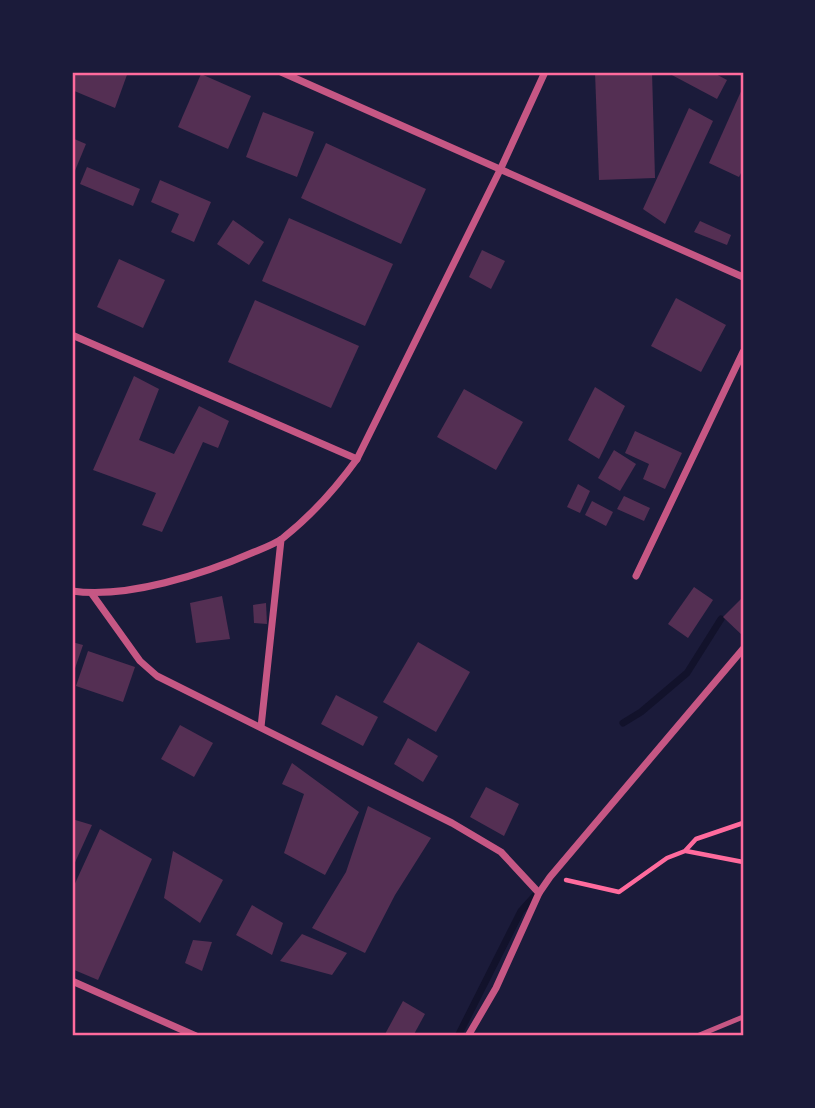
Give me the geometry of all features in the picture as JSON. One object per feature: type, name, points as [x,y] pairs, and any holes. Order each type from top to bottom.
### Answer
[{"type":"street","points":[[281,72],[743,277]]},
{"type":"street","points":[[72,591],[92,594],[125,590],[230,563],[281,540],[335,490],[357,459],[501,168],[545,72]]},
{"type":"street","points":[[72,335],[357,459]]},
{"type":"street","points":[[636,576],[743,352]]},
{"type":"street","points":[[261,727],[281,540]]},
{"type":"street","points":[[92,594],[140,661],[157,676],[452,823],[501,852],[539,893]]},
{"type":"street","points":[[468,1036],[496,988],[539,893],[550,877],[743,649]]},
{"type":"street","points":[[72,981],[196,1036]]},
{"type":"lane","points":[[697,1036],[743,1017]]},
{"type":"path","points":[[550,877],[619,892],[667,858],[685,851],[696,839],[743,823]]},
{"type":"path","points":[[685,851],[743,862]]},
{"type":"building","points":[[72,72],[128,72],[115,108],[72,90]]},
{"type":"building","points":[[595,72],[652,72],[655,178],[599,180]]},
{"type":"building","points":[[712,72],[727,80],[717,99],[670,74]]},
{"type":"building","points":[[201,74],[251,96],[228,149],[178,127]]},
{"type":"building","points":[[743,87],[743,169],[739,177],[709,163]]},
{"type":"building","points":[[689,108],[713,121],[665,224],[643,209]]},
{"type":"building","points":[[263,112],[314,132],[297,177],[246,157]]},
{"type":"building","points":[[72,138],[86,144],[72,178]]},
{"type":"building","points":[[326,143],[426,189],[401,244],[301,198]]},
{"type":"building","points":[[87,167],[140,189],[133,206],[80,184]]},
{"type":"building","points":[[160,180],[211,202],[194,242],[171,232],[179,214],[151,202]]},
{"type":"building","points":[[289,218],[393,264],[365,326],[262,281]]},
{"type":"building","points":[[233,220],[264,242],[249,265],[217,244]]},
{"type":"building","points":[[700,221],[731,235],[727,245],[694,232]]},
{"type":"building","points":[[482,250],[505,261],[491,289],[469,277]]},
{"type":"building","points":[[119,259],[165,280],[143,328],[97,307]]},
{"type":"building","points":[[676,298],[726,325],[701,372],[651,346]]},
{"type":"building","points":[[255,300],[359,346],[331,408],[228,362]]},
{"type":"building","points":[[134,376],[159,389],[139,440],[174,454],[199,406],[229,421],[218,448],[203,442],[162,532],[142,525],[156,493],[93,470]]},
{"type":"building","points":[[595,387],[625,406],[599,459],[568,440]]},
{"type":"building","points":[[464,389],[523,422],[496,470],[437,437]]},
{"type":"building","points":[[635,431],[682,453],[665,489],[643,479],[649,464],[625,453]]},
{"type":"building","points":[[614,450],[636,464],[620,491],[598,478]]},
{"type":"building","points":[[578,484],[590,491],[580,513],[567,507]]},
{"type":"building","points":[[624,496],[650,508],[644,521],[617,509]]},
{"type":"building","points":[[592,501],[613,512],[606,526],[585,515]]},
{"type":"building","points":[[694,587],[713,600],[688,638],[668,624]]},
{"type":"building","points":[[222,596],[230,639],[196,643],[190,603]]},
{"type":"building","points":[[743,597],[743,636],[723,617]]},
{"type":"building","points":[[266,603],[267,624],[254,623],[253,605]]},
{"type":"building","points":[[72,642],[83,645],[72,677]]},
{"type":"building","points":[[418,642],[470,672],[436,732],[383,702]]},
{"type":"building","points":[[88,651],[135,667],[123,702],[76,686]]},
{"type":"building","points":[[336,695],[378,717],[363,746],[321,724]]},
{"type":"building","points":[[180,725],[213,743],[194,777],[161,759]]},
{"type":"building","points":[[408,738],[438,756],[423,782],[394,764]]},
{"type":"building","points":[[292,763],[359,812],[325,875],[284,853],[304,794],[282,784]]},
{"type":"building","points":[[486,787],[519,804],[504,836],[470,817]]},
{"type":"building","points":[[368,806],[431,838],[395,895],[365,953],[312,928],[346,872]]},
{"type":"building","points":[[72,819],[92,825],[72,869]]},
{"type":"building","points":[[100,829],[152,859],[98,980],[72,969],[72,890]]},
{"type":"building","points":[[173,851],[223,880],[200,923],[164,898]]},
{"type":"building","points":[[252,905],[283,923],[272,955],[236,935]]},
{"type":"building","points":[[302,934],[347,953],[332,975],[280,961]]},
{"type":"building","points":[[193,940],[212,942],[202,971],[185,963]]},
{"type":"building","points":[[403,1001],[425,1014],[413,1036],[384,1036]]},
{"type":"waterway","points":[[623,723],[641,712],[687,673],[721,619]]},
{"type":"waterway","points":[[458,1036],[521,911],[539,891]]}]
